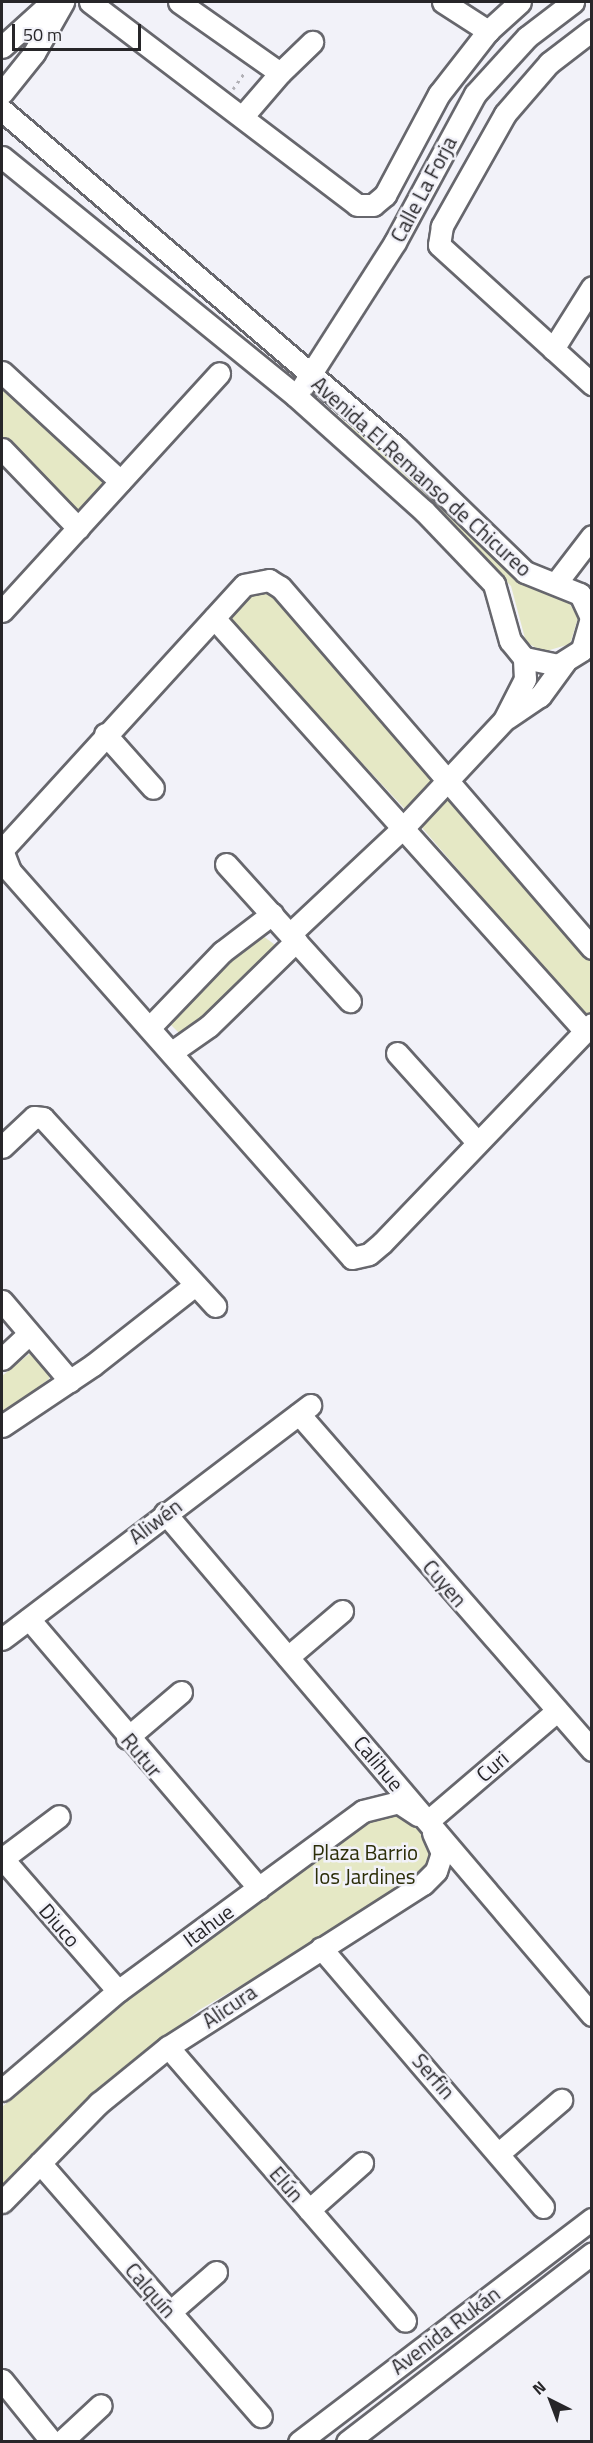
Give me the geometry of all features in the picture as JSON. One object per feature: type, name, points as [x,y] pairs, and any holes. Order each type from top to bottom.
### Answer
[{"type":"street","points":[[34,52],[7,41],[52,2]]},
{"type":"street","points":[[2,93],[34,52],[63,2]]},
{"type":"street","points":[[90,2],[243,116],[332,190],[357,205],[373,205],[385,195],[439,94],[488,31],[520,2]]},
{"type":"street","points":[[179,2],[280,73]]},
{"type":"street","points":[[443,2],[488,31]]},
{"type":"street","name":"Calle La Forja","points":[[296,396],[395,242],[475,94],[527,37],[573,2]]},
{"type":"street","points":[[591,30],[549,63],[505,114],[442,226],[439,244],[591,384]]},
{"type":"street","points":[[243,116],[280,73],[312,42]]},
{"type":"street","name":"Avenida El Remanso de Chicureo","points":[[2,110],[435,483],[525,572],[575,590],[586,603]]},
{"type":"street","name":"Avenida El Remanso de Chicureo","points":[[2,158],[296,396],[486,573],[500,594],[510,641],[524,658]]},
{"type":"street","points":[[39,187],[56,178],[63,164]]},
{"type":"street","points":[[553,349],[590,295]]},
{"type":"street","points":[[2,372],[120,481]]},
{"type":"street","points":[[2,611],[219,373]]},
{"type":"street","points":[[2,449],[78,528]]},
{"type":"street","points":[[556,583],[591,536]]},
{"type":"street","points":[[214,618],[588,1028],[382,1243],[359,1259],[351,1258],[3,861],[2,850],[13,832],[214,618],[250,582],[275,583],[591,948]]},
{"type":"street","points":[[172,1052],[209,1026],[447,783],[504,720],[540,696],[566,662],[589,638],[586,603],[591,582]]},
{"type":"street","points":[[504,720],[525,679],[524,658],[544,666],[566,662]]},
{"type":"street","points":[[105,734],[153,788]]},
{"type":"street","points":[[226,864],[350,1001]]},
{"type":"street","points":[[150,1026],[222,952],[272,914]]},
{"type":"street","points":[[397,1053],[477,1142]]},
{"type":"street","points":[[2,1147],[41,1116],[215,1306]]},
{"type":"street","points":[[2,1426],[70,1382],[195,1285]]},
{"type":"street","points":[[2,1301],[70,1382]]},
{"type":"street","points":[[2,1359],[29,1334]]},
{"type":"street","name":"Aliwén","points":[[2,1639],[165,1513],[305,1410]]},
{"type":"street","name":"Cuyen","points":[[305,1410],[591,1750]]},
{"type":"street","name":"Calihue","points":[[165,1513],[591,2015]]},
{"type":"street","points":[[288,1657],[342,1611]]},
{"type":"street","name":"Rutur","points":[[29,1619],[127,1738],[258,1888]]},
{"type":"street","points":[[127,1738],[181,1692]]},
{"type":"street","name":"Curi","points":[[428,1821],[556,1711]]},
{"type":"street","name":"Itahue","points":[[2,2090],[118,1991],[258,1888],[379,1805],[398,1802],[428,1821]]},
{"type":"street","points":[[2,1858],[59,1816]]},
{"type":"street","name":"Alicura","points":[[2,2202],[99,2103],[168,2048],[321,1948],[392,1908],[436,1871],[442,1853],[428,1821]]},
{"type":"street","name":"Diuco","points":[[2,1858],[118,1991]]},
{"type":"street","name":"Serfin","points":[[321,1948],[543,2207]]},
{"type":"street","name":"Elún","points":[[168,2048],[405,2320]]},
{"type":"street","points":[[499,2153],[561,2100]]},
{"type":"street","name":"Calquín","points":[[40,2163],[261,2416]]},
{"type":"street","points":[[309,2210],[362,2163]]},
{"type":"street","name":"Avenida Rukán","points":[[299,2442],[591,2219]]},
{"type":"street","name":"Avenida Rukán","points":[[355,2439],[449,2362],[591,2253]]},
{"type":"street","points":[[170,2312],[216,2272]]},
{"type":"street","points":[[432,2340],[449,2362]]},
{"type":"street","points":[[2,2380],[52,2442]]},
{"type":"street","points":[[61,2442],[101,2405]]},
{"type":"path","points":[[223,102],[257,56]]},
{"type":"green space","points":[[2,383],[106,482],[77,511],[2,436]]},
{"type":"green space","points":[[319,401],[420,481],[525,585],[568,601],[578,618],[570,644],[543,652],[526,642],[511,586],[412,483]]},
{"type":"green space","points":[[271,588],[591,956],[591,1014],[586,1019],[418,823],[223,614],[244,594]]},
{"type":"green space","points":[[263,936],[278,947],[182,1036],[170,1024],[185,998],[225,956]]},
{"type":"green space","points":[[33,1351],[51,1372],[49,1379],[2,1415],[2,1376]]},
{"type":"green space","name":"Plaza Barrio los Jardines","points":[[408,1810],[429,1835],[428,1862],[390,1899],[199,2010],[87,2103],[2,2194],[2,2107],[215,1920],[363,1815]]}]
